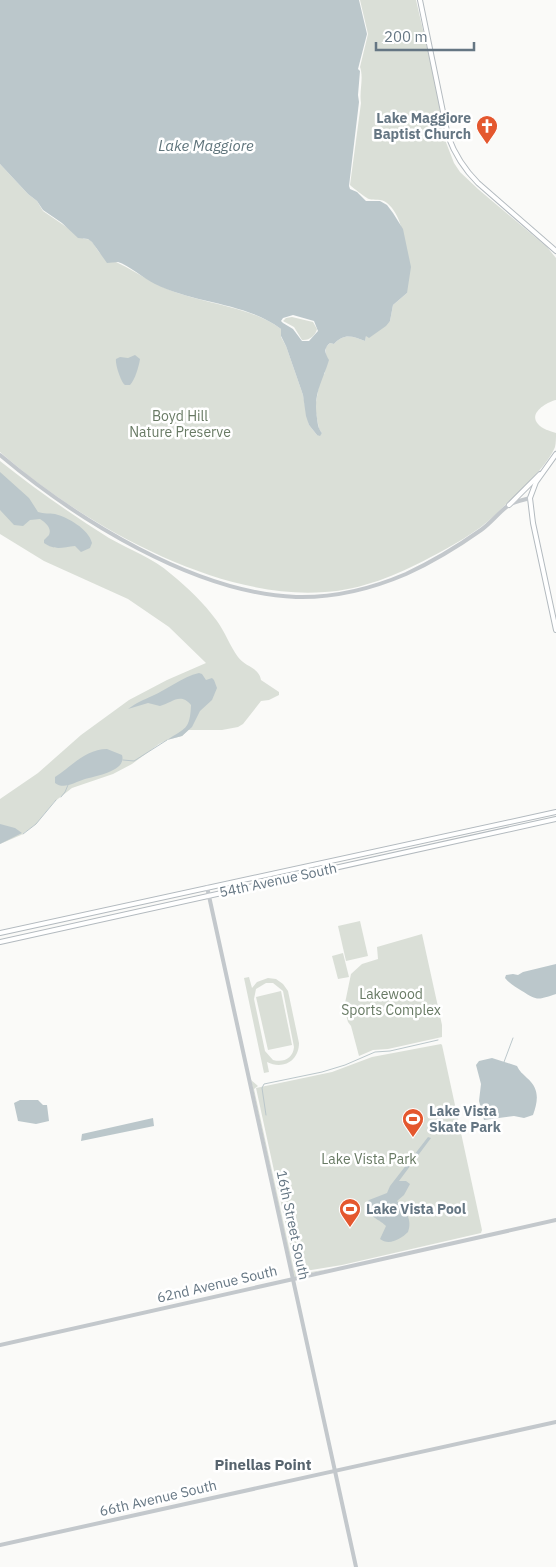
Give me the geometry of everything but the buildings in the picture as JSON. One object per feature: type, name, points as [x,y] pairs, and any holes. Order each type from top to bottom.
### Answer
[{"type":"main road","points":[[420,0],[448,136],[457,157],[478,183],[556,251]]},
{"type":"main road","points":[[556,454],[536,482],[530,498],[556,630]]},
{"type":"main road","points":[[509,505],[545,469]]},
{"type":"main road","name":"54th Avenue South","points":[[0,933],[556,812]]},
{"type":"main road","name":"54th Avenue South","points":[[0,942],[556,819]]},
{"type":"street","points":[[0,455],[26,477],[68,507],[108,532],[158,557],[237,588],[286,596],[349,592],[391,580],[434,560],[466,540],[496,518],[509,505],[530,498]]},
{"type":"street","name":"16th Street South","points":[[207,887],[356,1567]]},
{"type":"street","name":"62nd Avenue South","points":[[0,1345],[556,1220]]},
{"type":"street","name":"66th Avenue South","points":[[0,1545],[556,1422]]},
{"type":"green space","name":"Boyd Hill Nature Preserve","points":[[360,0],[416,0],[439,99],[442,132],[454,163],[460,172],[478,189],[547,247],[556,258],[556,400],[540,409],[535,416],[540,426],[556,433],[556,444],[551,456],[537,474],[488,522],[446,549],[404,570],[378,581],[338,591],[283,591],[240,584],[196,570],[152,552],[109,529],[69,505],[0,452],[0,164],[37,201],[43,211],[84,239],[94,243],[103,256],[168,290],[235,308],[267,320],[281,329],[281,337],[303,395],[309,425],[317,435],[320,435],[322,433],[319,429],[315,408],[320,379],[325,373],[326,347],[330,343],[334,344],[341,338],[348,336],[365,341],[366,335],[390,321],[393,305],[407,293],[404,245],[399,221],[394,211],[385,201],[369,199],[350,185],[361,103],[362,76],[360,67],[368,34]]},
{"type":"green space","points":[[292,317],[313,322],[317,329],[310,339],[302,340],[294,327],[283,321],[286,318]]},
{"type":"green space","points":[[0,461],[81,520],[109,538],[164,568],[212,614],[235,653],[241,660],[258,672],[261,680],[279,692],[279,695],[269,700],[261,701],[243,724],[238,727],[222,730],[188,730],[182,736],[159,744],[132,764],[113,774],[72,788],[54,802],[36,824],[21,835],[0,844],[0,799],[38,773],[81,735],[129,700],[167,680],[206,663],[169,627],[128,599],[44,561],[0,534]]},
{"type":"green space","points":[[360,921],[368,956],[346,961],[338,926]]},
{"type":"green space","name":"Lakewood Sports Complex","points":[[422,934],[442,1025],[442,1037],[388,1049],[373,1050],[359,1056],[344,1008],[351,974],[362,964],[378,959],[377,947]]},
{"type":"green space","points":[[343,953],[349,977],[338,979],[332,956]]},
{"type":"green space","points":[[249,977],[252,988],[257,982],[268,978],[276,979],[288,991],[299,1043],[298,1049],[296,1055],[289,1062],[279,1065],[267,1062],[269,1072],[264,1073],[244,978]],"holes":[[[266,983],[273,983],[283,991],[294,1047],[290,1057],[281,1061],[273,1060],[265,1051],[254,999],[256,989]]]},
{"type":"green space","points":[[281,991],[292,1045],[268,1050],[256,997]]},
{"type":"green space","name":"Lake Vista Park","points":[[441,1044],[482,1230],[481,1233],[342,1265],[299,1272],[295,1267],[256,1088],[332,1072],[372,1057]]},
{"type":"green space","points":[[251,1080],[258,1086],[254,1089],[294,1270],[299,1274],[329,1269],[294,1277]]},
{"type":"water","name":"Lake Maggiore","points":[[0,0],[359,0],[367,34],[358,69],[360,71],[359,102],[349,186],[350,189],[357,192],[366,201],[380,201],[387,205],[403,229],[411,267],[407,293],[393,305],[390,321],[386,326],[369,338],[366,336],[365,341],[348,336],[341,338],[334,344],[330,343],[326,347],[329,360],[316,402],[318,425],[322,433],[320,436],[309,425],[303,395],[281,336],[281,329],[252,313],[170,291],[118,262],[107,263],[92,242],[88,239],[78,238],[62,223],[43,210],[37,201],[0,164]],"holes":[[[293,315],[314,321],[318,331],[309,341],[302,341],[293,329],[281,321],[283,318]]]},
{"type":"water","points":[[135,355],[140,359],[134,380],[130,385],[125,385],[116,365],[116,359]]},
{"type":"water","points":[[0,472],[29,498],[38,512],[55,514],[82,528],[92,543],[90,548],[81,552],[75,546],[59,548],[44,543],[50,532],[46,524],[40,519],[30,520],[23,526],[14,525],[0,510]]},
{"type":"water","points":[[199,673],[206,680],[212,678],[217,688],[212,700],[200,711],[192,727],[182,736],[167,740],[188,724],[191,705],[183,699],[160,706],[148,703],[128,709],[181,680]]},
{"type":"water","points":[[107,749],[122,755],[120,765],[115,769],[70,785],[62,786],[55,783],[55,777],[86,755]]},
{"type":"water","points":[[0,824],[15,828],[22,833],[0,844]]},
{"type":"water","points":[[556,964],[556,994],[538,998],[531,997],[505,978],[506,975],[518,975]]},
{"type":"water","points":[[492,1058],[517,1066],[534,1086],[537,1095],[533,1115],[524,1118],[514,1116],[484,1120],[479,1101],[481,1084],[476,1065],[479,1061]]},
{"type":"water","points":[[20,1100],[38,1100],[43,1105],[47,1105],[49,1121],[36,1124],[18,1121],[14,1103]]},
{"type":"water","points":[[153,1118],[154,1126],[81,1141],[82,1134]]},
{"type":"water","points":[[428,1137],[431,1138],[399,1181],[406,1181],[410,1184],[404,1195],[397,1201],[409,1219],[408,1232],[395,1241],[384,1241],[380,1239],[386,1226],[372,1215],[367,1203],[369,1200],[387,1193],[390,1186]]},
{"type":"waterway","points":[[123,760],[134,761],[167,740]]},
{"type":"waterway","points":[[61,797],[68,785]]},
{"type":"waterway","points":[[23,834],[36,824],[56,800]]},
{"type":"waterway","points":[[504,1062],[513,1038]]},
{"type":"waterway","points":[[266,1115],[262,1088],[264,1084],[322,1072],[345,1065],[375,1052],[390,1051],[438,1040]]},
{"type":"place","name":"Lake Maggiore Baptist Church","points":[[487,145]]},
{"type":"place","name":"Lake Vista Skate Park","points":[[413,1138]]},
{"type":"place","name":"Lake Vista Pool","points":[[350,1228]]},
{"type":"district","name":"Pinellas Point","points":[[263,1464]]}]
